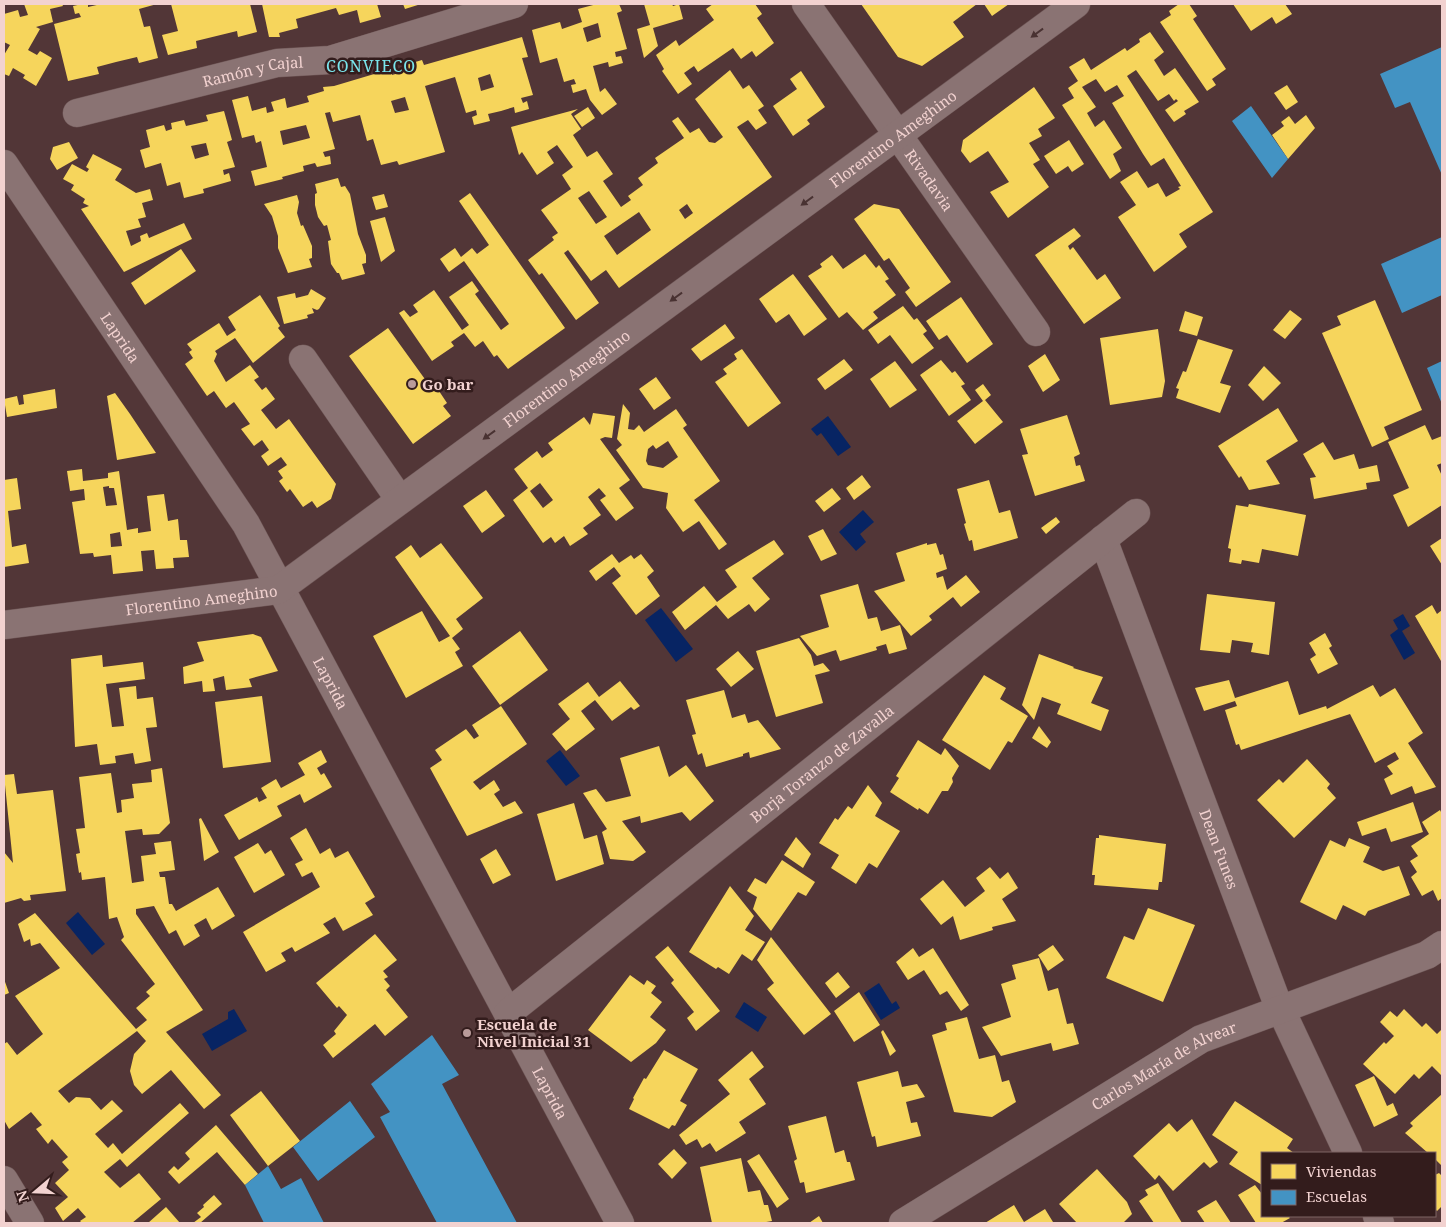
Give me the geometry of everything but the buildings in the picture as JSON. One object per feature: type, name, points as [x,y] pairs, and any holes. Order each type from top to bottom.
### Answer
[{"type":"street","name":"Ramón y Cajal","points":[[77,113],[277,63],[330,60],[514,4]]},
{"type":"street","name":"Rivadavia","points":[[806,4],[1036,332]]},
{"type":"street","name":"Florentino Ameghino","points":[[4,625],[278,590],[1076,4]]},
{"type":"street","name":"Laprida","points":[[4,164],[246,524],[620,1223]]},
{"type":"street","points":[[302,359],[400,500]]},
{"type":"street","name":"Borja Toranzo de Zavalla","points":[[508,1013],[1136,513]]},
{"type":"street","name":"Dean Funes","points":[[1103,539],[1281,1010],[1348,1152]]},
{"type":"street","name":"Carlos María de Alvear","points":[[908,1222],[1201,1040],[1427,955],[1442,945]]},
{"type":"street","points":[[4,1180],[30,1223]]},
{"type":"water","points":[[828,416],[851,447],[838,456],[821,433],[817,436],[811,429]]},
{"type":"water","points":[[863,510],[874,522],[860,534],[866,542],[856,551],[839,532]]},
{"type":"water","points":[[661,608],[693,649],[676,662],[645,620]]},
{"type":"water","points":[[1403,614],[1410,626],[1402,631],[1415,653],[1404,660],[1390,635],[1398,629],[1393,620]]},
{"type":"water","points":[[560,750],[580,776],[566,786],[546,761]]},
{"type":"water","points":[[78,912],[105,944],[92,955],[66,923]]},
{"type":"water","points":[[879,983],[892,1004],[896,1001],[900,1008],[881,1020],[864,993]]},
{"type":"water","points":[[744,1002],[767,1017],[758,1032],[735,1017]]},
{"type":"water","points":[[234,1009],[247,1031],[212,1051],[202,1034],[228,1019],[228,1012]]},
{"type":"place","name":"Go bar","points":[[412,384]]},
{"type":"place","name":"Escuela de Nivel Inicial 31","points":[[467,1033]]},
{"type":"district","name":"CONVIECO","points":[[371,66]]}]
